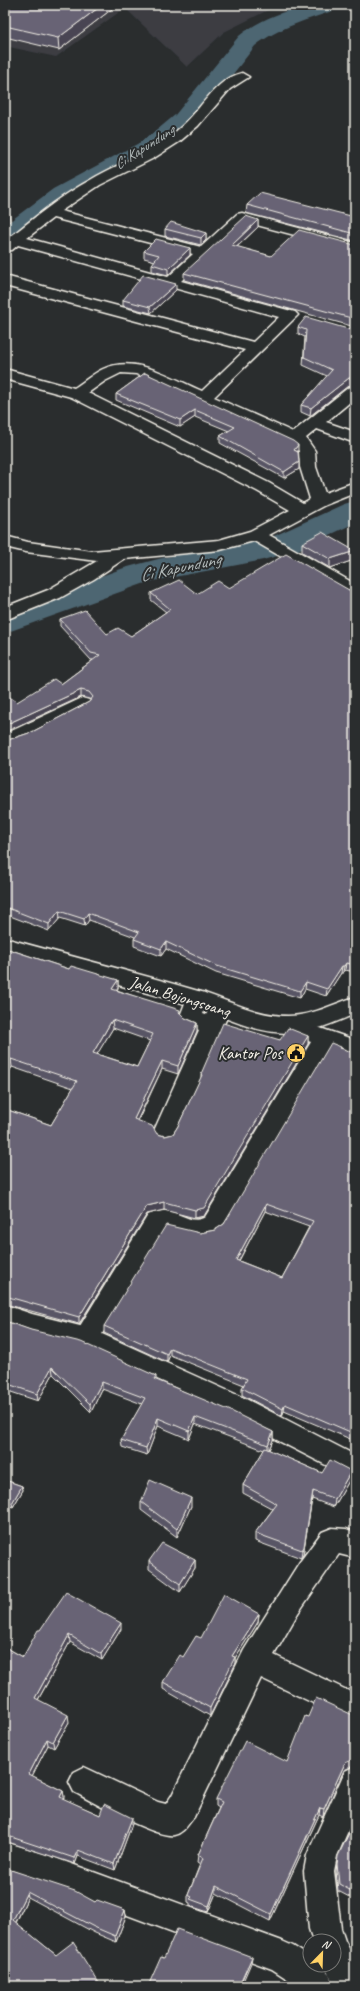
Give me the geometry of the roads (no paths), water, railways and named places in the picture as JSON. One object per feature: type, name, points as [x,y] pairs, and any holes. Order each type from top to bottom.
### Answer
[{"type":"street","points":[[10,245],[83,190],[184,132],[200,117],[222,89],[234,80],[242,77]]},
{"type":"street","points":[[51,213],[204,252]]},
{"type":"street","points":[[171,282],[242,217],[355,247]]},
{"type":"street","points":[[10,245],[171,282],[298,317],[258,348],[204,398]]},
{"type":"street","points":[[5,281],[258,348]]},
{"type":"street","points":[[77,394],[111,371],[120,367],[140,370],[204,398],[300,442],[307,451],[308,467],[319,501]]},
{"type":"street","points":[[6,376],[77,394],[263,487],[302,509]]},
{"type":"street","points":[[295,439],[355,390]]},
{"type":"street","points":[[315,423],[355,438]]},
{"type":"street","points":[[5,541],[63,553],[92,556],[119,555],[220,545],[259,537],[302,509],[355,487]]},
{"type":"street","points":[[259,537],[284,553],[355,592]]},
{"type":"street","points":[[5,614],[54,594],[88,575],[119,555]]},
{"type":"street","points":[[5,741],[28,734],[43,724],[82,704]]},
{"type":"street","name":"Jalan Bojongsoang","points":[[5,946],[197,999],[191,1016],[194,1019],[216,1017],[258,1019],[288,1025],[314,1021],[355,1005]]},
{"type":"street","points":[[165,1133],[216,1017]]},
{"type":"street","points":[[288,1025],[355,1049]]},
{"type":"street","points":[[86,1338],[157,1222],[166,1221],[200,1231],[208,1230],[214,1224],[325,1038]]},
{"type":"street","points":[[5,1316],[32,1325],[86,1338],[235,1406],[355,1468]]},
{"type":"street","points":[[84,1782],[156,1817],[173,1820],[183,1806],[254,1660],[307,1573],[332,1541],[346,1542],[355,1546]]},
{"type":"street","points":[[254,1660],[355,1709]]},
{"type":"street","points":[[326,1933],[322,1908],[319,1871],[322,1855],[355,1781]]},
{"type":"street","points":[[5,1857],[47,1870],[282,1957],[309,1975],[318,1986]]},
{"type":"street","points":[[342,1969],[348,1981]]},
{"type":"waterway","name":"Ci Kapundung","points":[[5,238],[62,195],[148,148],[166,135],[184,120],[247,41],[256,34],[275,23],[327,5]]},
{"type":"waterway","name":"Ci Kapundung","points":[[5,622],[136,575],[162,568],[263,550],[286,543],[355,511]]},
{"type":"place","name":"Kantor Pos","points":[[296,1053]]}]
